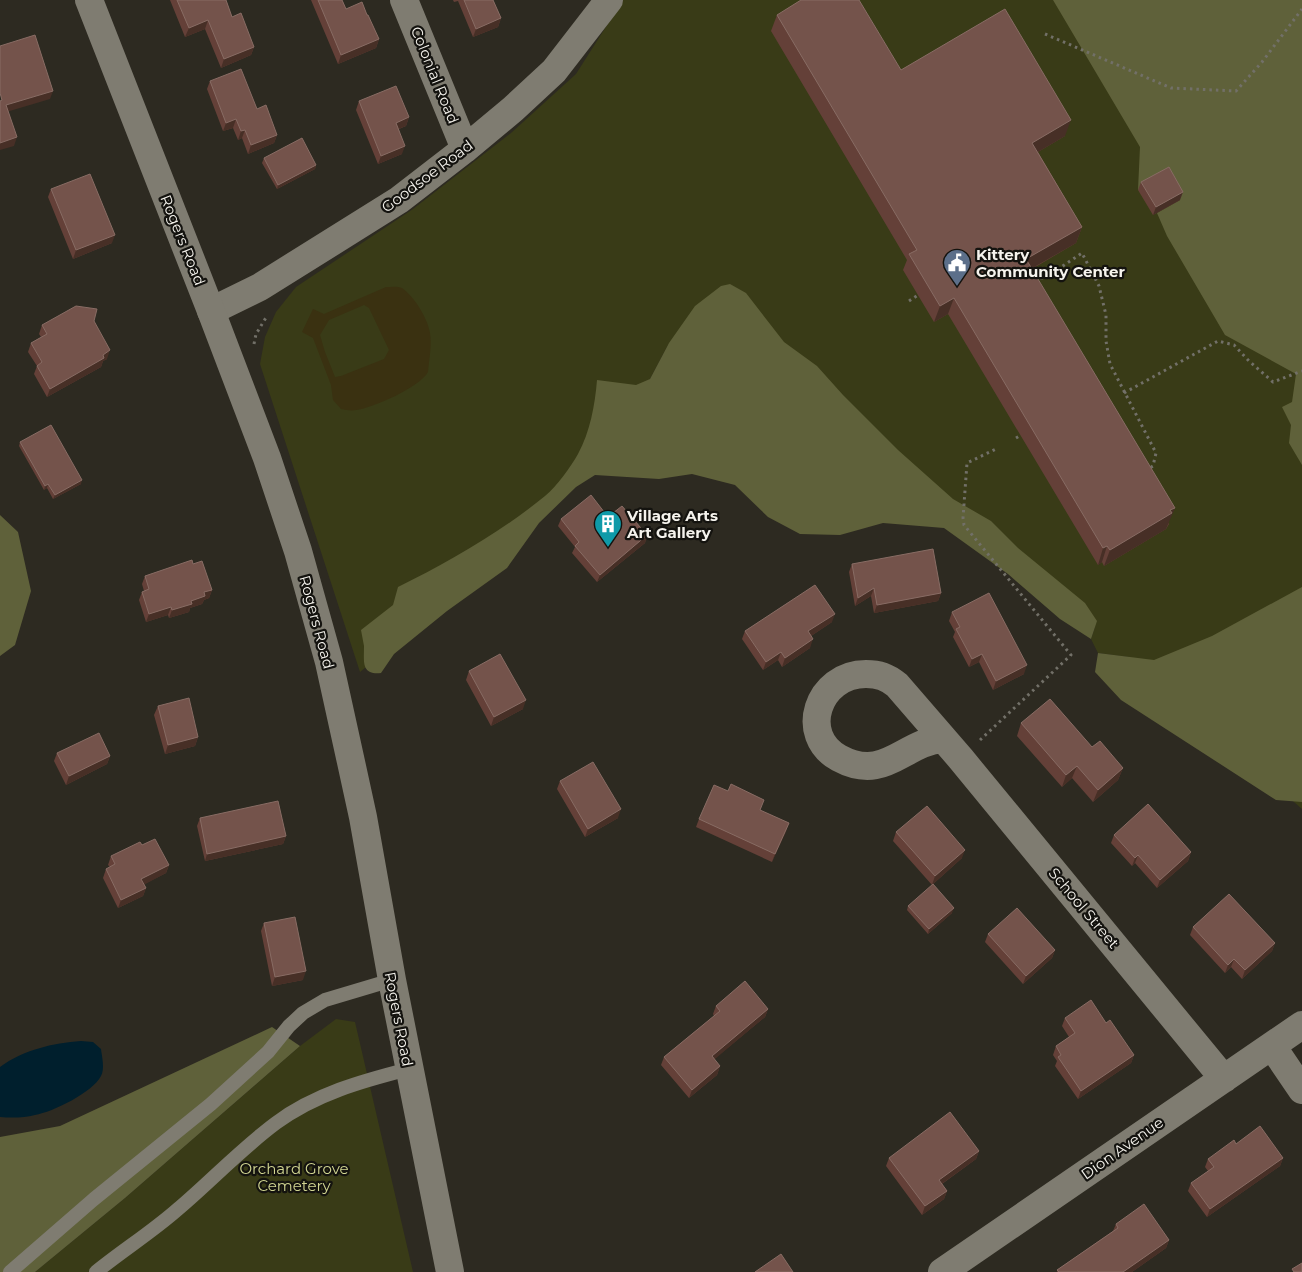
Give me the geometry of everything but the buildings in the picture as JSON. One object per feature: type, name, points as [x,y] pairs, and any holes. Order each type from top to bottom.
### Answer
[{"type":"street","name":"Rogers Road","points":[[88,0],[211,311],[267,458],[298,551],[328,662],[363,817],[409,1069],[450,1272]]},
{"type":"street","name":"Colonial Road","points":[[404,0],[466,149]]},
{"type":"street","name":"Goodsoe Road","points":[[211,311],[260,287],[399,200],[466,149],[514,109],[554,70],[609,0]]},
{"type":"street","name":"School Street","points":[[952,749],[1224,1078]]},
{"type":"street","name":"Dion Avenue","points":[[942,1272],[1302,1025]]},
{"type":"street","points":[[1272,1046],[1302,1090]]},
{"type":"lane","points":[[10,1272],[94,1199],[211,1104],[268,1052],[289,1026],[303,1014],[326,1000],[392,980]]},
{"type":"lane","points":[[96,1272],[178,1210],[238,1154],[276,1123],[343,1087],[409,1069]]},
{"type":"path","points":[[1045,34],[1171,88],[1236,91],[1262,62],[1302,9]]},
{"type":"path","points":[[1030,270],[1036,278],[1045,278],[1082,253],[1099,286],[1106,315],[1106,340],[1110,364],[1156,452],[1153,466],[1144,471]]},
{"type":"path","points":[[909,301],[918,296]]},
{"type":"path","points":[[1124,393],[1218,342],[1234,345],[1249,362],[1273,382],[1302,370]]},
{"type":"path","points":[[1016,438],[1021,435]]},
{"type":"path","points":[[952,749],[1071,655],[964,526],[967,463],[998,448]]},
{"type":"green space","points":[[623,0],[1302,0],[1302,809],[1129,657],[1098,653],[1091,639],[1095,627],[668,345],[650,379],[526,535],[360,672],[260,364],[265,337],[276,312],[296,287],[413,209],[511,133],[576,74]]},
{"type":"green space","points":[[1053,0],[1302,0],[1302,465],[1289,443],[1291,425],[1282,407],[1292,402],[1296,374],[1225,335],[1167,236],[1157,213],[1180,200],[1166,175],[1138,190],[1140,147]]},
{"type":"green space","points":[[730,284],[746,293],[784,342],[817,366],[898,450],[953,499],[991,521],[1018,548],[1085,603],[1097,621],[1091,639],[1060,619],[1008,574],[944,528],[883,523],[840,535],[800,534],[768,517],[735,485],[692,474],[659,479],[595,475],[576,487],[539,523],[507,568],[447,611],[394,654],[381,673],[367,670],[364,662],[361,630],[393,605],[398,587],[474,546],[511,522],[550,492],[567,471],[586,437],[595,399],[597,380],[636,385],[650,379],[669,343],[695,306],[721,286]]},
{"type":"green space","points":[[0,515],[18,532],[31,591],[15,645],[0,656]]},
{"type":"green space","points":[[1302,587],[1302,802],[1276,800],[1121,700],[1095,672],[1098,653],[1154,660],[1212,636]]},
{"type":"green space","name":"Orchard Grove Cemetery","points":[[336,1019],[355,1022],[413,1272],[35,1272],[125,1198],[300,1046]]},
{"type":"green space","points":[[272,1027],[300,1046],[125,1198],[35,1272],[0,1272],[0,1137],[60,1126]]},
{"type":"sand","points":[[386,287],[402,288],[416,302],[429,327],[431,343],[428,372],[416,384],[384,401],[356,410],[341,409],[333,400],[331,385],[313,338],[302,332],[313,309],[324,314]],"holes":[[[364,305],[369,308],[389,350],[384,359],[335,377],[320,335],[329,320]]]},
{"type":"water","points":[[81,1041],[93,1042],[101,1049],[103,1070],[97,1082],[81,1095],[52,1110],[26,1117],[0,1117],[0,1067],[18,1056],[39,1048]]},
{"type":"place","name":"Kittery Community Center","points":[[957,287]]},
{"type":"place","name":"Village Arts Art Gallery","points":[[608,548]]}]
